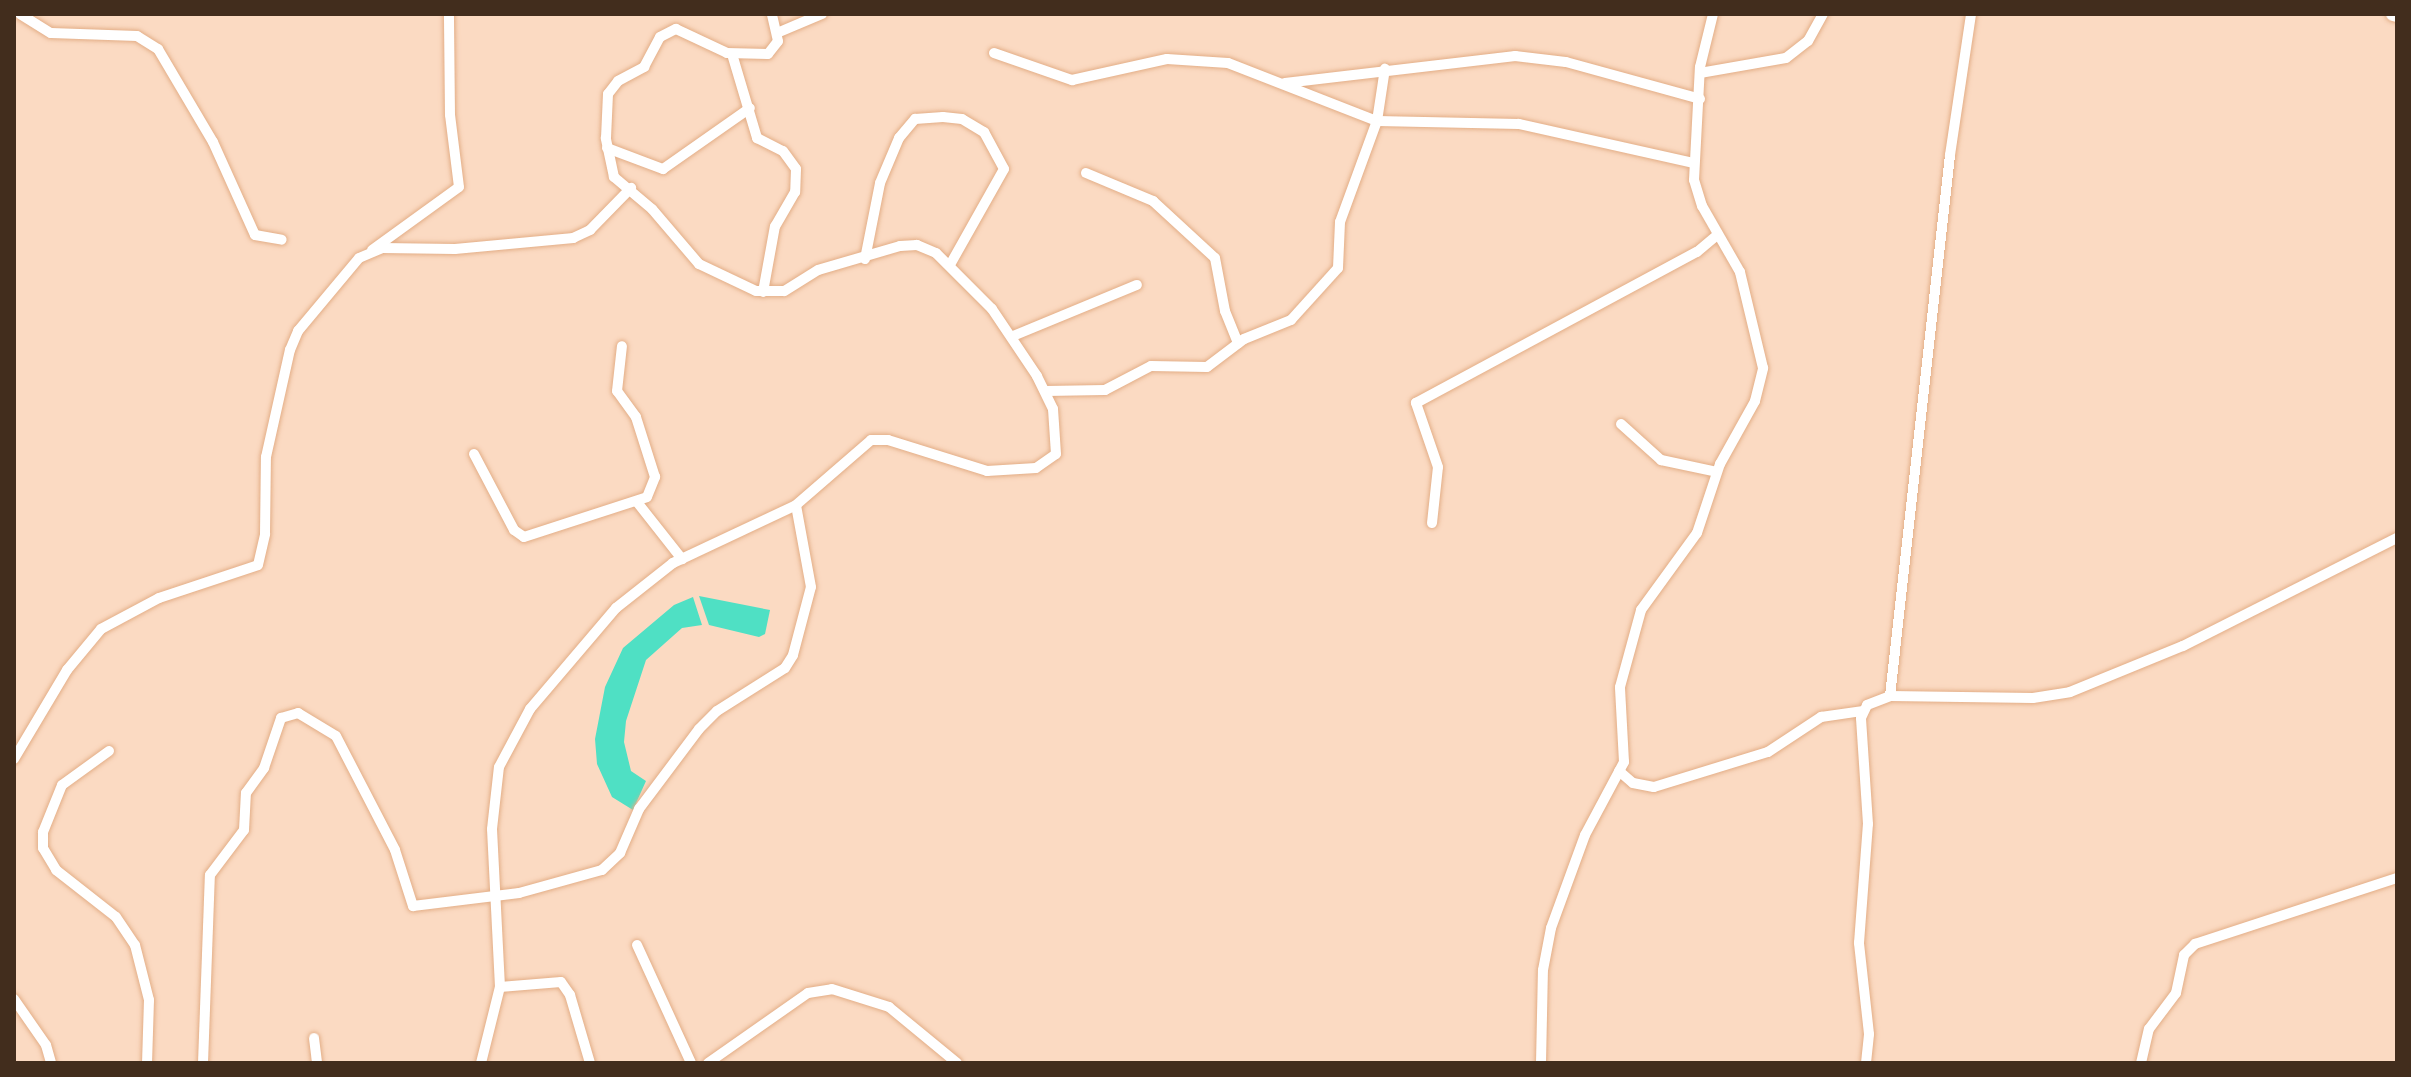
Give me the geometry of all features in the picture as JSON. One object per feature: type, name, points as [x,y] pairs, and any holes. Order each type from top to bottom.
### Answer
[{"type":"street","points":[[20,14],[51,33],[137,36],[158,49],[213,142],[255,235],[282,240]]},
{"type":"street","points":[[14,759],[67,670],[101,629],[159,598],[258,565],[265,534],[266,457],[290,350],[316,307],[370,251],[459,187],[450,115],[449,14]]},
{"type":"street","points":[[481,1063],[500,987],[492,808],[504,755],[530,709],[616,608],[682,559],[796,505],[865,442],[877,438],[987,471],[1047,465],[1057,441],[1046,391],[1013,336],[951,263],[925,246],[909,244],[818,270],[784,291],[763,292],[699,264],[631,188],[614,177],[607,148],[608,94],[618,81],[644,67],[664,33],[676,29],[732,54],[768,54],[777,47],[772,14]]},
{"type":"street","points":[[777,33],[822,14]]},
{"type":"street","points":[[1541,1063],[1542,986],[1551,928],[1585,835],[1619,771],[1627,744],[1620,687],[1641,610],[1697,533],[1717,472],[1755,401],[1763,368],[1740,272],[1717,235],[1698,194],[1694,163],[1700,73],[1713,14]]},
{"type":"street","points":[[1700,73],[1786,58],[1808,41],[1823,14]]},
{"type":"street","points":[[1890,696],[1950,155],[1971,14]]},
{"type":"street","points":[[994,53],[1072,80],[1185,58],[1228,63],[1377,121],[1519,124],[1694,163]]},
{"type":"street","points":[[732,54],[757,138],[783,151],[794,163],[798,182],[775,226],[763,292]]},
{"type":"street","points":[[1285,83],[1385,69],[1542,58],[1700,99]]},
{"type":"street","points":[[1046,391],[1105,390],[1151,366],[1197,370],[1238,344],[1280,328],[1332,278],[1338,268],[1340,222],[1377,121],[1385,69]]},
{"type":"street","points":[[607,148],[663,169],[750,108]]},
{"type":"street","points":[[865,259],[880,183],[899,138],[915,119],[943,117],[962,119],[984,132],[1004,169],[951,263]]},
{"type":"street","points":[[1086,173],[1153,201],[1215,258],[1225,311],[1238,344]]},
{"type":"street","points":[[370,251],[573,238],[590,230],[631,188]]},
{"type":"street","points":[[1432,523],[1438,467],[1416,403],[1690,256],[1717,235]]},
{"type":"street","points":[[1013,336],[1137,285]]},
{"type":"street","points":[[474,454],[514,530],[524,537],[637,502],[652,490],[655,477],[636,417],[618,398],[622,346]]},
{"type":"street","points":[[1621,424],[1661,460],[1717,472]]},
{"type":"street","points":[[637,502],[682,559]]},
{"type":"street","points":[[203,1063],[210,875],[244,830],[246,793],[264,768],[281,718],[298,713],[336,736],[395,850],[413,906],[495,897],[602,870],[627,841],[639,809],[658,780],[717,711],[785,668],[793,655],[811,587],[796,505]]},
{"type":"street","points":[[1619,771],[1633,783],[1654,787],[1768,752],[1821,717],[1862,711],[1890,696],[2033,698],[2070,692],[2183,646],[2397,538]]},
{"type":"street","points":[[1862,711],[1868,824],[1859,943],[1869,1034],[1866,1063]]},
{"type":"street","points":[[109,751],[62,785],[43,832],[43,848],[56,870],[116,917],[135,945],[149,1000],[147,1063]]},
{"type":"street","points":[[2141,1063],[2149,1029],[2176,993],[2184,955],[2195,944],[2397,878]]},
{"type":"street","points":[[637,945],[691,1063]]},
{"type":"street","points":[[500,987],[561,982],[570,995],[590,1063]]},
{"type":"street","points":[[708,1063],[808,993],[832,989],[889,1007],[957,1063]]},
{"type":"street","points":[[14,999],[46,1045],[51,1063]]},
{"type":"street","points":[[314,1038],[317,1063]]},
{"type":"water","points":[[699,596],[770,610],[765,634],[759,637],[709,625]]},
{"type":"water","points":[[693,597],[702,625],[682,628],[646,660],[626,721],[624,742],[631,771],[646,781],[633,810],[612,797],[597,764],[595,739],[605,687],[623,648],[674,605]]}]
